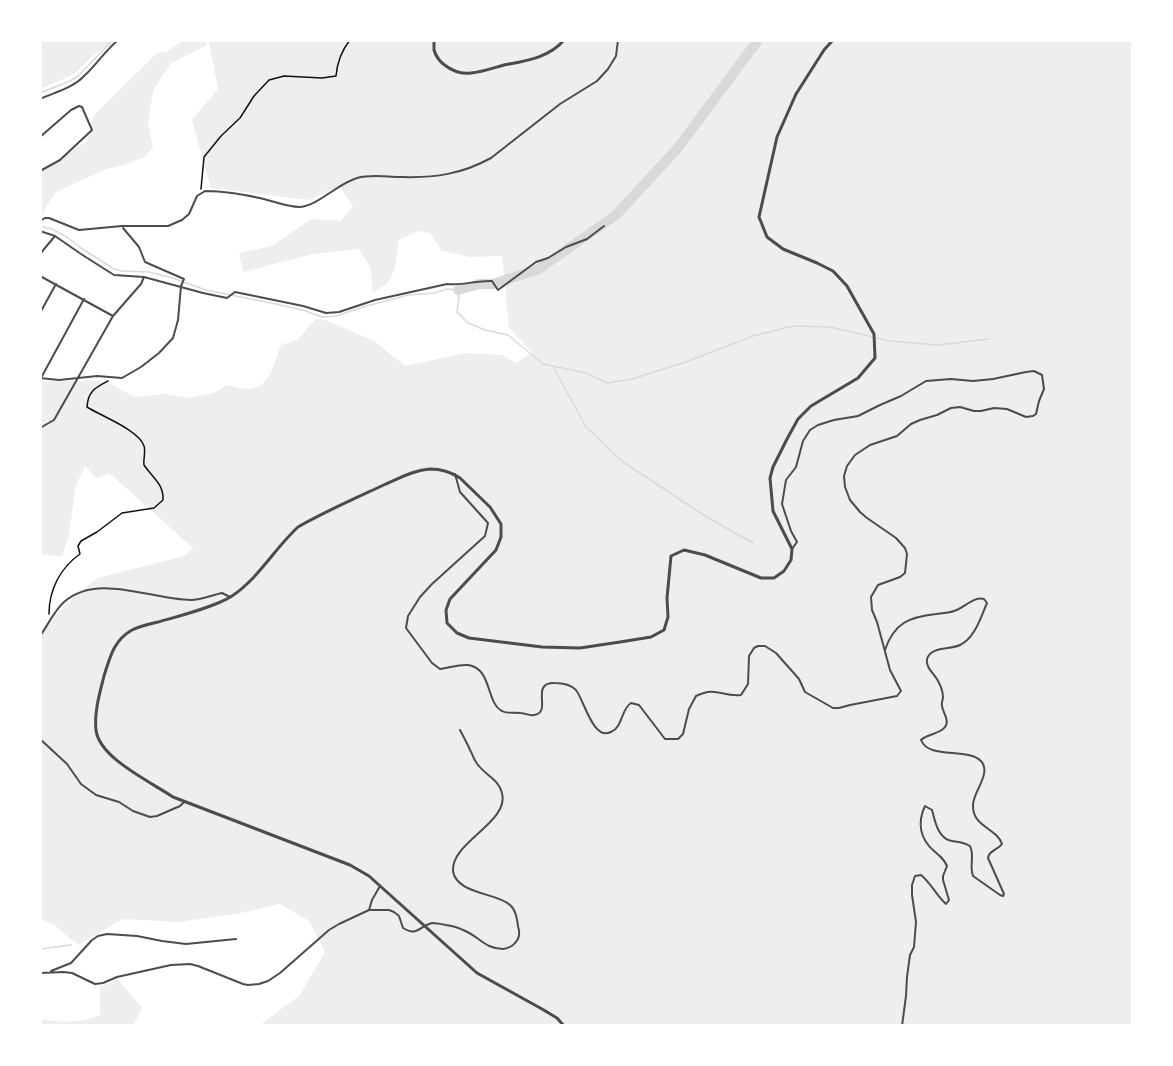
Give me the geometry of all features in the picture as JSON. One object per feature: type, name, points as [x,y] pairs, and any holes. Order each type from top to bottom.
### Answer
[{"type":"street","points":[[40,99],[73,85],[118,40]]},
{"type":"street","points":[[434,40],[434,52],[441,62],[458,72],[471,73],[539,57],[560,45],[564,40]]},
{"type":"street","points":[[40,221],[49,218],[79,231],[122,226],[168,226],[182,220],[189,213],[197,196],[209,190],[261,198],[297,207],[316,201],[343,183],[357,178],[447,175],[478,165],[491,158],[560,104],[597,81],[616,56],[618,40]]},
{"type":"street","points":[[792,549],[773,511],[770,478],[773,467],[798,419],[811,406],[858,378],[875,358],[874,334],[847,286],[833,271],[783,249],[767,237],[759,218],[777,137],[796,94],[833,40]]},
{"type":"street","points":[[40,137],[71,110],[79,106],[82,107],[92,130],[60,160],[40,171]]},
{"type":"street","points":[[84,299],[41,378],[59,380],[97,376],[122,378],[141,368],[173,338],[184,279],[146,262],[139,247],[122,226]]},
{"type":"street","points":[[40,231],[55,236],[114,275],[144,276],[227,298],[235,292],[269,298],[326,314],[447,284],[459,286],[492,280],[498,290],[536,262],[587,239],[604,226]]},
{"type":"street","points":[[40,254],[55,236]]},
{"type":"street","points":[[40,276],[113,316]]},
{"type":"street","points":[[40,428],[54,420],[113,316],[141,284],[144,276]]},
{"type":"street","points":[[40,313],[56,284]]},
{"type":"street","points":[[455,474],[460,492],[488,523],[486,536],[432,584],[408,616],[406,627],[432,663],[440,669],[466,665],[482,672],[496,707],[503,712],[537,715],[542,707],[542,690],[545,685],[548,683],[567,684],[576,691],[589,718],[604,734],[615,730],[624,710],[631,703],[639,705],[664,739],[678,739],[683,734],[689,709],[696,696],[714,691],[734,696],[741,695],[748,684],[749,656],[758,646],[765,646],[776,653],[799,679],[805,692],[833,708],[897,696],[901,691],[890,670],[872,610],[871,597],[878,585],[905,573],[907,554],[896,538],[867,518],[850,500],[845,488],[844,476],[847,466],[855,455],[870,445],[889,439],[911,424],[951,408],[960,407],[974,411],[1007,409],[1026,417],[1033,416],[1036,414],[1044,389],[1042,375],[1034,371],[973,381],[951,379],[926,381],[901,396],[858,416],[834,420],[810,430],[803,441],[796,467],[786,480],[782,504],[797,542],[792,549],[791,560],[784,571],[774,578],[760,578],[705,555],[684,550],[670,556],[668,617],[664,630],[651,637],[580,648],[542,647],[469,638],[457,633],[447,624],[446,610],[450,599],[496,549],[501,537],[501,524],[490,507],[455,474],[428,469],[414,472],[310,520],[289,535],[265,566],[230,597],[143,626],[125,635],[112,651],[96,714],[96,730],[107,753],[149,782],[184,802],[350,865],[369,876],[477,973],[557,1018],[564,1026]]},
{"type":"street","points":[[40,636],[65,602],[86,590],[98,588],[192,600],[222,593],[230,597]]},
{"type":"street","points":[[885,650],[889,638],[899,625],[908,620],[953,611],[978,598],[984,599],[987,603],[967,640],[956,647],[939,649],[927,657],[927,664],[939,681],[943,696],[941,703],[947,726],[944,730],[925,736],[921,740],[923,745],[930,749],[973,756],[982,762],[984,768],[982,780],[972,806],[975,816],[982,825],[1001,839],[1001,846],[990,852],[988,858],[1004,894],[1000,895],[973,876],[970,866],[972,852],[970,846],[962,842],[948,841],[943,837],[932,810],[925,806],[920,820],[922,838],[945,860],[947,866],[943,880],[949,900],[946,904],[927,880],[921,875],[915,876],[912,895],[916,922],[914,947],[910,955],[902,1026]]},
{"type":"street","points":[[40,973],[72,973],[95,984],[103,984],[117,977],[171,965],[190,964],[243,984],[259,984],[280,973],[329,930],[369,910],[394,912],[399,916],[403,928],[411,932],[434,923],[456,927],[495,949],[513,946],[519,938],[515,911],[509,904],[469,889],[460,882],[453,870],[464,848],[500,811],[503,798],[500,785],[474,760],[460,730]]},
{"type":"street","points":[[40,740],[67,765],[81,784],[96,795],[119,802],[133,811],[157,816],[184,802]]},
{"type":"street","points":[[369,910],[380,886]]},
{"type":"street","points":[[45,973],[72,963],[92,940],[107,934],[186,944],[236,939]]},
{"type":"path","points":[[201,192],[204,157],[240,118],[254,96],[270,80],[284,76],[322,78],[336,76],[343,51],[350,40]]},
{"type":"path","points":[[50,621],[50,599],[53,589],[61,572],[80,554],[78,546],[81,541],[122,513],[157,506],[163,500],[164,494],[159,482],[144,465],[145,451],[140,438],[87,407],[90,392],[114,378]]},
{"type":"shaded area","points":[[41,40],[114,41],[90,58],[74,74],[43,88]]},
{"type":"shaded area","points":[[182,41],[206,41],[207,45],[170,64],[153,91],[148,124],[153,148],[144,157],[125,165],[106,169],[56,192],[41,215],[41,171],[87,141],[94,115],[158,52],[167,52]]},
{"type":"shaded area","points":[[209,41],[1132,41],[1132,1025],[260,1025],[300,995],[325,952],[309,921],[280,904],[236,914],[178,922],[123,919],[78,945],[53,924],[41,919],[40,637],[56,615],[97,578],[184,556],[193,548],[110,474],[96,478],[85,466],[76,485],[69,535],[62,557],[41,554],[41,381],[100,381],[135,397],[163,394],[190,398],[216,392],[227,385],[244,389],[255,388],[261,385],[270,374],[281,345],[297,340],[316,319],[325,320],[374,341],[405,366],[466,353],[502,355],[516,363],[532,352],[509,328],[502,256],[471,257],[442,251],[430,233],[417,231],[399,240],[395,269],[387,284],[373,292],[371,269],[359,249],[313,254],[243,272],[239,253],[272,246],[311,219],[341,221],[353,206],[339,186],[309,200],[211,188],[192,120],[218,89]]},
{"type":"shaded area","points":[[118,979],[142,1008],[133,1025],[41,1025],[41,1019],[71,1022],[100,1015],[100,987]]},
{"type":"waterway","points":[[40,93],[78,76],[113,40]]},
{"type":"waterway","points":[[458,290],[479,284],[493,284],[539,269],[616,215],[677,149],[758,40]]},
{"type":"waterway","points":[[40,226],[67,237],[114,269],[149,272],[206,290],[276,304],[322,317],[336,316],[408,295],[434,293],[447,289],[458,290],[457,312],[468,323],[485,330],[508,335],[543,364],[586,373],[607,383],[632,379],[683,363],[753,336],[793,326],[830,327],[890,341],[938,345],[989,339]]},
{"type":"waterway","points":[[554,368],[586,427],[622,461],[702,514],[753,543]]},
{"type":"waterway","points":[[40,949],[71,945]]}]
